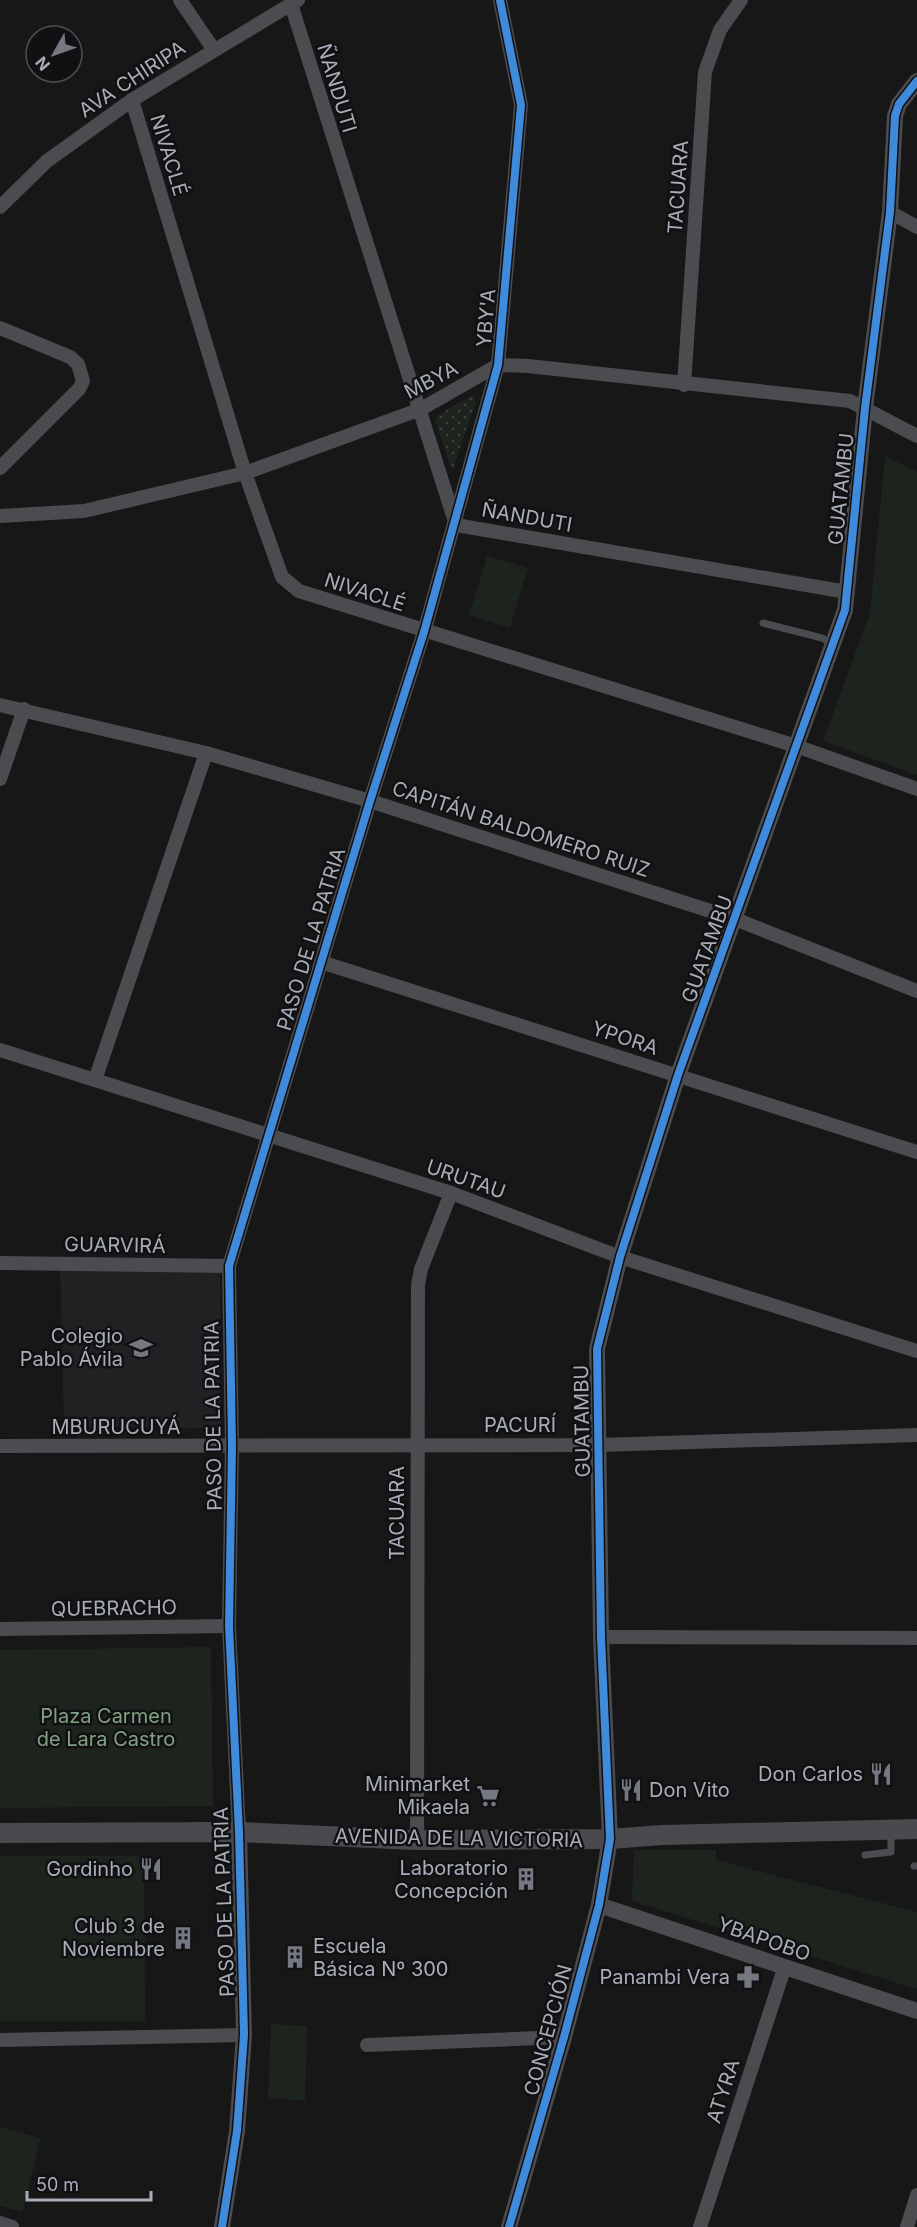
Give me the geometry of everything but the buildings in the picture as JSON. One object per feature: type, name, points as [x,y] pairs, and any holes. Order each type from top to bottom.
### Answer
[{"type":"main road","name":"AVENIDA DE LA VICTORIA","points":[[0,1833],[239,1832],[417,1840],[610,1839],[662,1835],[917,1830]]},
{"type":"street","points":[[180,0],[214,50]]},
{"type":"street","name":"YBY'A","points":[[424,632],[456,525],[498,365],[521,105],[500,0]]},
{"type":"street","name":"TACUARA","points":[[684,385],[705,72],[720,30],[741,0]]},
{"type":"street","name":"AVA CHIRIPA","points":[[0,207],[47,160],[132,100],[294,2]]},
{"type":"street","name":"ÑANDUTI","points":[[294,2],[456,525],[847,592]]},
{"type":"street","name":"GUATAMBU","points":[[610,1839],[601,1637],[597,1349],[620,1257],[678,1075],[845,610],[865,408],[890,212],[895,116],[900,104],[917,81]]},
{"type":"street","name":"NIVACLÉ","points":[[132,100],[245,473],[282,577],[299,591],[424,632],[796,746],[917,789]]},
{"type":"street","points":[[890,212],[917,227]]},
{"type":"street","points":[[0,328],[70,357],[82,371],[83,381],[79,389],[0,468]]},
{"type":"street","points":[[498,365],[528,366],[684,385],[850,401],[917,436]]},
{"type":"street","name":"MBYA","points":[[0,516],[84,511],[245,473],[421,409],[498,365]]},
{"type":"street","name":"PASO DE LA PATRIA","points":[[222,2227],[237,2131],[244,2035],[239,1832],[229,1626],[232,1446],[229,1266],[267,1135],[424,632]]},
{"type":"street","name":"CAPITÁN BALDOMERO RUIZ","points":[[0,705],[206,753],[370,801],[735,919],[917,991]]},
{"type":"street","points":[[0,779],[24,709]]},
{"type":"street","points":[[95,1080],[206,753]]},
{"type":"street","name":"YPORA","points":[[321,962],[917,1152]]},
{"type":"street","name":"URUTAU","points":[[0,1050],[451,1193],[620,1257],[917,1351]]},
{"type":"street","name":"TACUARA","points":[[417,1840],[418,1285],[421,1269],[451,1193]]},
{"type":"street","name":"GUARVIRÁ","points":[[0,1263],[229,1266]]},
{"type":"street","name":"PACURÍ","points":[[232,1446],[600,1445],[917,1436]]},
{"type":"street","name":"MBURUCUYÁ","points":[[0,1446],[232,1446]]},
{"type":"street","name":"QUEBRACHO","points":[[0,1629],[229,1626]]},
{"type":"street","points":[[601,1637],[917,1638]]},
{"type":"street","name":"CONCEPCIÓN","points":[[509,2227],[564,2037],[599,1905],[610,1839]]},
{"type":"street","name":"YBAPOBO","points":[[599,1905],[784,1969],[917,2011]]},
{"type":"street","name":"ATYRA","points":[[700,2227],[784,1969]]},
{"type":"street","points":[[0,2040],[244,2035]]},
{"type":"street","points":[[367,2045],[564,2037]]},
{"type":"street","points":[[908,2227],[916,2200]]},
{"type":"street","points":[[0,2223],[12,2227]]},
{"type":"lane","points":[[763,623],[822,638],[833,644]]},
{"type":"lane","points":[[864,1855],[891,1852],[891,1830]]},
{"type":"shaded area","name":"Colegio Pablo Ávila","points":[[60,1269],[220,1270],[221,1428],[64,1426]]},
{"type":"green space","points":[[471,396],[475,397],[476,402],[452,471],[435,420],[438,415]]},
{"type":"green space","points":[[885,456],[917,472],[917,775],[823,741],[870,613]]},
{"type":"green space","points":[[487,556],[528,568],[510,628],[469,615]]},
{"type":"green space","name":"Plaza Carmen de Lara Castro","points":[[211,1647],[213,1806],[0,1808],[0,1650]]},
{"type":"green space","points":[[634,1850],[716,1850],[716,1860],[917,1912],[917,1989],[632,1901]]},
{"type":"green space","points":[[0,1856],[144,1856],[145,2021],[0,2021]]},
{"type":"green space","points":[[271,2024],[307,2026],[305,2100],[268,2099]]},
{"type":"green space","points":[[0,2127],[41,2138],[22,2212],[0,2206]]},
{"type":"cycle path","points":[[222,2227],[237,2131],[244,2035],[239,1832],[229,1626],[232,1446],[229,1266],[370,801],[424,632],[498,365],[521,105],[500,0]]},
{"type":"cycle path","points":[[509,2227],[564,2037],[599,1905],[610,1839],[601,1637],[597,1349],[620,1257],[678,1075],[845,610],[865,408],[890,212],[895,116],[899,104],[917,81]]},
{"type":"place","name":"Colegio Pablo Ávila","points":[[141,1348]]},
{"type":"place","name":"Don Carlos","points":[[881,1774]]},
{"type":"place","name":"Don Vito","points":[[631,1790]]},
{"type":"place","name":"Minimarket Mikaela","points":[[488,1796]]},
{"type":"place","name":"Gordinho","points":[[151,1869]]},
{"type":"place","name":"Laboratorio Concepción","points":[[526,1879]]},
{"type":"place","name":"Club 3 de Noviembre","points":[[183,1938]]},
{"type":"place","name":"Escuela Básica Nº 300","points":[[295,1957]]},
{"type":"place","name":"Panambi Vera","points":[[748,1977]]}]
